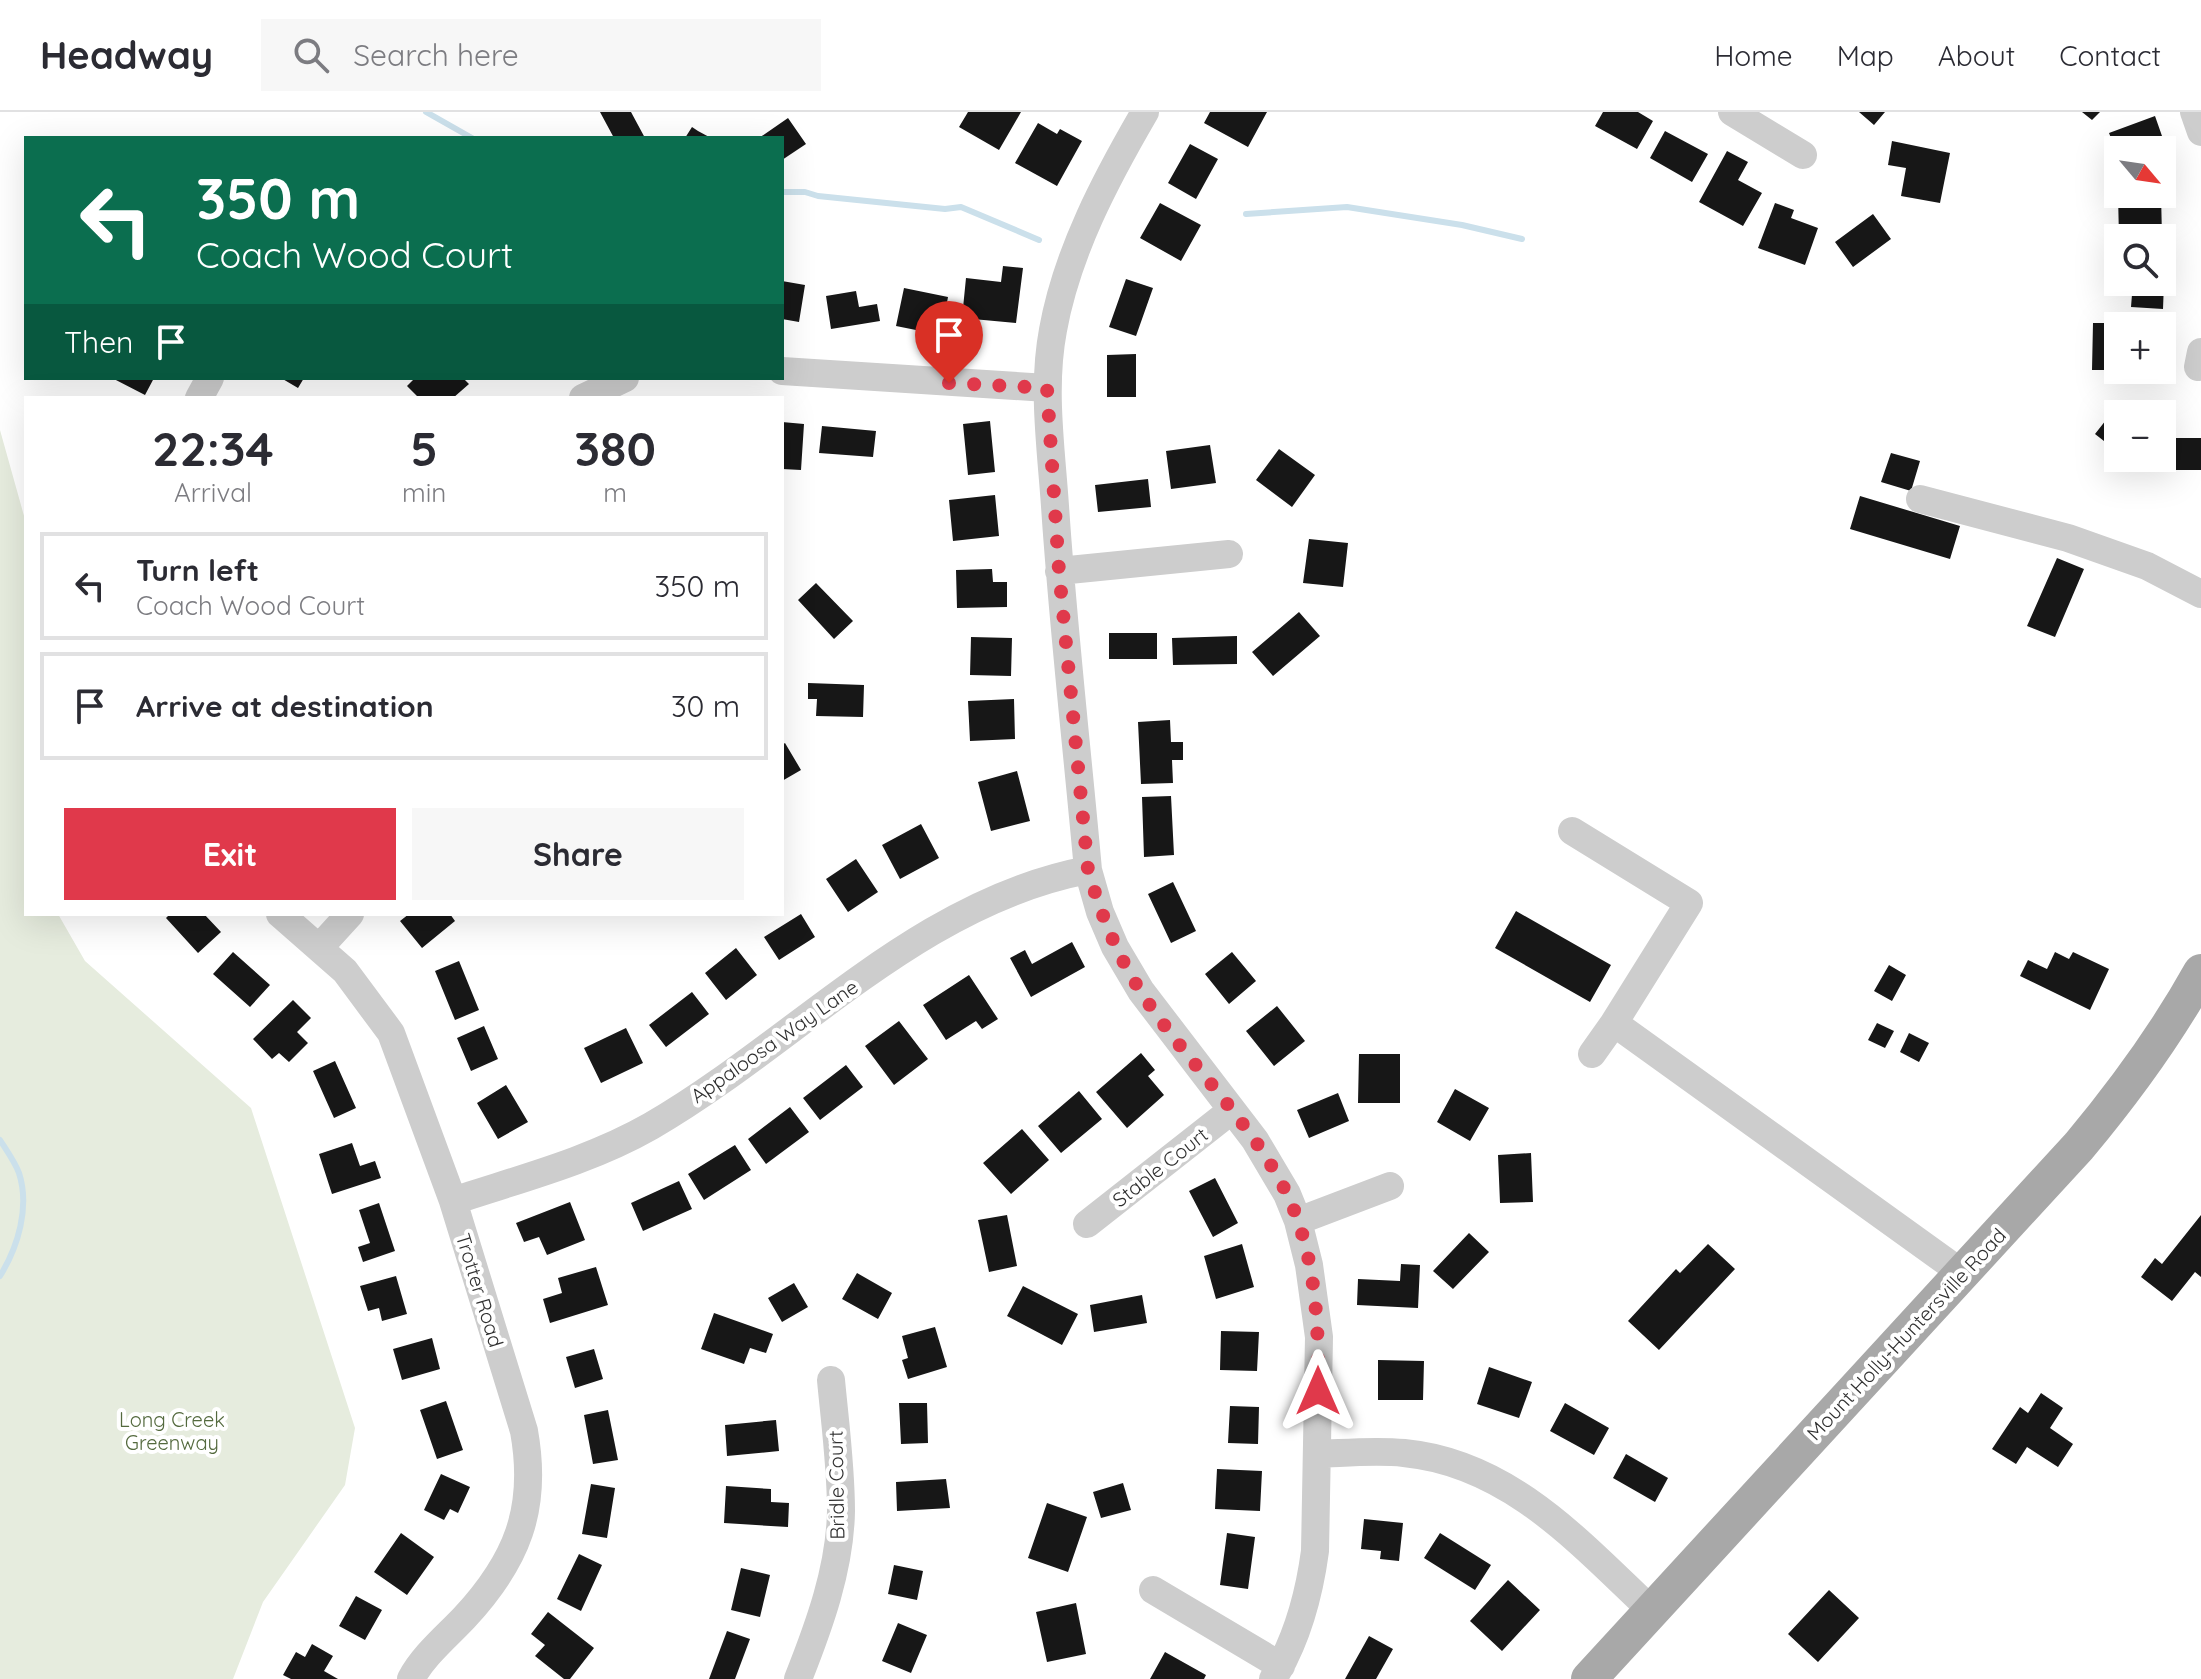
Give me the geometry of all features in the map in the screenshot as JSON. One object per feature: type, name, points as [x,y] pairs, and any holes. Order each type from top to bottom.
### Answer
[{"type":"main road","name":"Mount Holly-Huntersville Road","points":[[1589,1679],[2079,1146],[2119,1099],[2173,1023],[2201,972]]},
{"type":"street","points":[[1732,112],[1803,155]]},
{"type":"street","points":[[2194,112],[2201,132]]},
{"type":"street","points":[[1140,114],[1087,222],[1071,264],[1053,329],[1047,388],[1059,571],[1088,870],[1100,912],[1115,947],[1141,991],[1255,1140],[1287,1194],[1298,1221],[1309,1265],[1317,1315],[1315,1551],[1300,1621],[1277,1672],[1153,1590]]},
{"type":"street","points":[[784,371],[1047,388]]},
{"type":"street","points":[[587,396],[621,380]]},
{"type":"street","points":[[1920,499],[2068,538],[2147,566],[2201,594]]},
{"type":"street","points":[[1059,571],[1229,554]]},
{"type":"street","points":[[1572,831],[1689,903],[1592,1054]]},
{"type":"street","name":"Appaloosa Way Lane","points":[[453,1201],[564,1164],[649,1127],[711,1089],[922,938],[998,899],[1042,881],[1088,870]]},
{"type":"street","name":"Trotter Road","points":[[282,916],[345,971],[391,1033],[453,1201],[524,1431],[530,1484],[519,1534],[509,1559],[494,1583],[411,1679]]},
{"type":"street","points":[[319,948],[348,916]]},
{"type":"street","points":[[1614,1023],[1962,1273]]},
{"type":"street","name":"Stable Court","points":[[1087,1224],[1232,1110]]},
{"type":"street","points":[[1298,1221],[1390,1186]]},
{"type":"street","name":"Bridle Court","points":[[798,1679],[822,1613],[838,1548],[840,1496],[831,1380]]},
{"type":"street","points":[[1318,1454],[1403,1452],[1427,1456],[1489,1476],[1532,1502],[1559,1524],[1651,1610]]},
{"type":"green space","name":"Long Creek Greenway","points":[[0,430],[24,516],[24,916],[59,916],[85,961],[251,1108],[355,1428],[345,1485],[263,1602],[233,1679],[0,1679]]},
{"type":"building","points":[[600,112],[631,112],[644,136],[613,136]]},
{"type":"building","points":[[968,112],[1021,112],[999,150],[959,127]]},
{"type":"building","points":[[1210,112],[1267,112],[1248,147],[1204,123]]},
{"type":"building","points":[[1603,112],[1638,112],[1653,121],[1637,149],[1595,126]]},
{"type":"building","points":[[1859,112],[1885,112],[1874,125]]},
{"type":"building","points":[[2082,112],[2100,112],[2092,120]]},
{"type":"building","points":[[2155,116],[2162,136],[2110,136],[2109,133]]},
{"type":"building","points":[[788,118],[806,144],[784,159],[784,136],[762,136]]},
{"type":"building","points":[[1038,123],[1057,134],[1060,129],[1082,141],[1057,186],[1015,163]]},
{"type":"building","points":[[692,127],[707,136],[686,136]]},
{"type":"building","points":[[1665,131],[1708,154],[1692,182],[1650,158]]},
{"type":"building","points":[[1892,141],[1950,153],[1940,203],[1901,196],[1906,168],[1888,165]]},
{"type":"building","points":[[1190,144],[1218,159],[1196,199],[1168,183]]},
{"type":"building","points":[[1727,151],[1748,162],[1738,180],[1762,193],[1743,226],[1699,202]]},
{"type":"building","points":[[1160,203],[1201,225],[1181,261],[1140,238]]},
{"type":"building","points":[[1775,203],[1794,210],[1791,218],[1818,228],[1805,265],[1758,248]]},
{"type":"building","points":[[2118,208],[2161,208],[2162,224],[2119,224]]},
{"type":"building","points":[[1873,214],[1891,239],[1853,267],[1835,242]]},
{"type":"building","points":[[1003,266],[1023,268],[1016,323],[962,318],[966,278],[1001,282]]},
{"type":"building","points":[[1126,279],[1153,288],[1136,336],[1109,327]]},
{"type":"building","points":[[784,281],[805,285],[799,322],[784,319]]},
{"type":"building","points":[[904,288],[948,297],[941,335],[896,326]]},
{"type":"building","points":[[856,291],[859,307],[877,304],[880,321],[831,329],[826,296]]},
{"type":"building","points":[[2132,296],[2163,296],[2163,309],[2131,307]]},
{"type":"building","points":[[2093,323],[2104,323],[2104,370],[2092,370]]},
{"type":"building","points":[[1136,354],[1136,397],[1107,397],[1107,355]]},
{"type":"building","points":[[116,380],[153,380],[145,395]]},
{"type":"building","points":[[284,380],[303,380],[298,388]]},
{"type":"building","points":[[413,380],[465,380],[469,384],[455,396],[417,396],[407,386]]},
{"type":"building","points":[[990,421],[995,472],[968,475],[963,424]]},
{"type":"building","points":[[784,422],[804,424],[801,470],[784,469]]},
{"type":"building","points":[[2104,423],[2104,441],[2095,434]]},
{"type":"building","points":[[822,426],[876,431],[873,457],[819,453]]},
{"type":"building","points":[[2176,438],[2201,438],[2201,470],[2176,470]]},
{"type":"building","points":[[1210,445],[1216,483],[1171,489],[1166,451]]},
{"type":"building","points":[[1279,449],[1315,475],[1292,507],[1256,480]]},
{"type":"building","points":[[1891,453],[1920,461],[1911,491],[1881,482]]},
{"type":"building","points":[[1148,479],[1151,507],[1098,512],[1095,485]]},
{"type":"building","points":[[995,495],[999,536],[953,541],[949,500]]},
{"type":"building","points":[[1860,496],[1960,526],[1950,559],[1850,529]]},
{"type":"building","points":[[1309,539],[1348,543],[1343,587],[1303,583]]},
{"type":"building","points":[[2057,558],[2084,569],[2055,637],[2027,626]]},
{"type":"building","points":[[992,569],[993,582],[1007,582],[1007,607],[957,608],[956,570]]},
{"type":"building","points":[[816,583],[853,621],[834,639],[798,600]]},
{"type":"building","points":[[1299,612],[1320,636],[1273,676],[1252,652]]},
{"type":"building","points":[[1109,633],[1157,633],[1157,659],[1109,659]]},
{"type":"building","points":[[1237,636],[1237,664],[1173,665],[1172,638]]},
{"type":"building","points":[[971,637],[1012,638],[1011,676],[970,675]]},
{"type":"building","points":[[808,683],[864,685],[863,717],[816,716],[817,699],[808,699]]},
{"type":"building","points":[[1014,699],[1015,739],[970,741],[968,701]]},
{"type":"building","points":[[1170,720],[1171,742],[1183,742],[1183,760],[1172,760],[1173,783],[1141,784],[1138,722]]},
{"type":"building","points":[[784,744],[801,770],[784,780]]},
{"type":"building","points":[[1017,771],[1030,821],[991,831],[978,782]]},
{"type":"building","points":[[1171,796],[1174,855],[1144,857],[1142,797]]},
{"type":"building","points":[[921,824],[939,858],[900,879],[882,845]]},
{"type":"building","points":[[856,859],[878,892],[848,912],[826,879]]},
{"type":"building","points":[[1173,882],[1196,931],[1171,943],[1148,894]]},
{"type":"building","points":[[1516,911],[1611,965],[1590,1002],[1495,948]]},
{"type":"building","points":[[801,914],[815,937],[779,960],[764,937]]},
{"type":"building","points":[[206,916],[221,932],[198,953],[166,918]]},
{"type":"building","points":[[406,916],[451,916],[455,921],[422,948],[400,921]]},
{"type":"building","points":[[1072,942],[1085,967],[1031,997],[1010,958],[1025,950],[1032,964]]},
{"type":"building","points":[[736,948],[757,975],[726,1000],[705,973]]},
{"type":"building","points":[[233,952],[270,985],[250,1007],[213,974]]},
{"type":"building","points":[[1232,952],[1256,981],[1229,1004],[1205,974]]},
{"type":"building","points":[[2055,952],[2069,959],[2073,952],[2109,969],[2090,1010],[2020,976],[2028,960],[2047,969]]},
{"type":"building","points":[[459,961],[479,1010],[455,1020],[435,971]]},
{"type":"building","points":[[1889,965],[1906,975],[1892,1001],[1874,991]]},
{"type":"building","points":[[969,975],[998,1019],[982,1029],[976,1021],[946,1040],[923,1005]]},
{"type":"building","points":[[692,992],[709,1014],[666,1047],[649,1025]]},
{"type":"building","points":[[293,1000],[311,1018],[297,1032],[308,1043],[289,1062],[279,1053],[272,1059],[253,1039]]},
{"type":"building","points":[[1277,1006],[1305,1041],[1274,1066],[1246,1031]]},
{"type":"building","points":[[899,1021],[928,1059],[894,1085],[865,1046]]},
{"type":"building","points":[[1877,1023],[1894,1031],[1885,1048],[1868,1040]]},
{"type":"building","points":[[484,1026],[498,1059],[471,1071],[457,1038]]},
{"type":"building","points":[[626,1028],[643,1063],[601,1083],[584,1048]]},
{"type":"building","points":[[1909,1033],[1929,1043],[1919,1062],[1900,1052]]},
{"type":"building","points":[[1141,1053],[1155,1070],[1148,1076],[1164,1095],[1127,1128],[1096,1092]]},
{"type":"building","points":[[1359,1054],[1400,1054],[1400,1103],[1358,1103]]},
{"type":"building","points":[[335,1061],[356,1108],[334,1118],[313,1071]]},
{"type":"building","points":[[846,1065],[863,1087],[820,1120],[803,1098]]},
{"type":"building","points":[[506,1085],[528,1122],[498,1139],[477,1103]]},
{"type":"building","points":[[1455,1089],[1489,1108],[1470,1141],[1437,1122]]},
{"type":"building","points":[[1079,1091],[1102,1119],[1061,1153],[1038,1126]]},
{"type":"building","points":[[1338,1093],[1349,1121],[1309,1138],[1297,1110]]},
{"type":"building","points":[[790,1107],[809,1132],[766,1164],[748,1139]]},
{"type":"building","points":[[1022,1129],[1049,1160],[1011,1194],[983,1163]]},
{"type":"building","points":[[352,1143],[360,1166],[375,1161],[381,1178],[332,1194],[319,1154]]},
{"type":"building","points":[[735,1145],[751,1170],[704,1200],[688,1174]]},
{"type":"building","points":[[1531,1153],[1533,1202],[1500,1203],[1498,1155]]},
{"type":"building","points":[[1215,1178],[1238,1223],[1213,1237],[1189,1191]]},
{"type":"building","points":[[679,1181],[692,1209],[643,1231],[631,1203]]},
{"type":"building","points":[[570,1202],[585,1240],[547,1255],[539,1237],[524,1242],[516,1223]]},
{"type":"building","points":[[379,1203],[395,1251],[363,1262],[358,1247],[370,1243],[359,1210]]},
{"type":"building","points":[[1007,1215],[1017,1266],[989,1272],[978,1220]]},
{"type":"building","points":[[2201,1215],[2201,1277],[2195,1272],[2172,1301],[2141,1277],[2155,1258],[2162,1264]]},
{"type":"building","points":[[1469,1233],[1489,1252],[1453,1289],[1433,1271]]},
{"type":"building","points":[[1242,1244],[1254,1287],[1216,1299],[1204,1256]]},
{"type":"building","points":[[1708,1244],[1735,1269],[1659,1350],[1628,1321],[1676,1269],[1680,1273]]},
{"type":"building","points":[[1401,1264],[1420,1265],[1418,1308],[1357,1305],[1358,1279],[1400,1281]]},
{"type":"building","points":[[596,1267],[608,1305],[550,1323],[543,1299],[562,1293],[558,1278]]},
{"type":"building","points":[[857,1273],[892,1293],[878,1319],[842,1299]]},
{"type":"building","points":[[396,1276],[407,1314],[382,1321],[379,1308],[368,1311],[360,1286]]},
{"type":"building","points":[[794,1283],[808,1307],[782,1322],[768,1298]]},
{"type":"building","points":[[1023,1286],[1078,1314],[1062,1345],[1007,1316]]},
{"type":"building","points":[[1142,1295],[1147,1323],[1094,1332],[1090,1305]]},
{"type":"building","points":[[714,1313],[773,1334],[766,1353],[750,1348],[744,1364],[701,1349]]},
{"type":"building","points":[[935,1327],[947,1367],[908,1379],[902,1360],[908,1358],[902,1336]]},
{"type":"building","points":[[1221,1331],[1259,1332],[1257,1371],[1220,1370]]},
{"type":"building","points":[[432,1338],[440,1369],[402,1380],[393,1349]]},
{"type":"building","points":[[594,1349],[603,1379],[575,1388],[566,1357]]},
{"type":"building","points":[[1378,1360],[1424,1361],[1423,1400],[1378,1400]]},
{"type":"building","points":[[1489,1367],[1532,1382],[1519,1418],[1477,1404]]},
{"type":"building","points":[[2041,1393],[2063,1408],[2050,1428],[2073,1444],[2058,1467],[2027,1447],[2016,1464],[1992,1449],[2020,1407],[2028,1413]]},
{"type":"building","points":[[446,1401],[463,1450],[437,1459],[420,1410]]},
{"type":"building","points":[[899,1403],[927,1403],[928,1443],[901,1444]]},
{"type":"building","points":[[1565,1403],[1609,1428],[1594,1455],[1550,1431]]},
{"type":"building","points":[[1230,1406],[1259,1407],[1258,1444],[1228,1443]]},
{"type":"building","points":[[608,1410],[618,1460],[593,1464],[584,1415]]},
{"type":"building","points":[[776,1420],[779,1451],[727,1456],[725,1425]]},
{"type":"building","points":[[1626,1454],[1668,1478],[1655,1502],[1613,1478]]},
{"type":"building","points":[[1217,1469],[1262,1471],[1260,1511],[1215,1509]]},
{"type":"building","points":[[441,1474],[470,1487],[458,1513],[450,1509],[444,1520],[424,1510]]},
{"type":"building","points":[[946,1479],[950,1508],[897,1511],[896,1482]]},
{"type":"building","points":[[1123,1483],[1131,1510],[1101,1518],[1093,1492]]},
{"type":"building","points":[[591,1484],[615,1488],[607,1538],[582,1534]]},
{"type":"building","points":[[726,1486],[771,1489],[771,1502],[789,1503],[788,1527],[724,1523]]},
{"type":"building","points":[[1047,1503],[1087,1517],[1068,1572],[1028,1558]]},
{"type":"building","points":[[1364,1519],[1403,1523],[1399,1561],[1380,1559],[1381,1551],[1361,1549]]},
{"type":"building","points":[[401,1533],[434,1557],[407,1595],[374,1572]]},
{"type":"building","points":[[1227,1533],[1255,1537],[1248,1589],[1220,1585]]},
{"type":"building","points":[[1440,1533],[1491,1565],[1475,1590],[1424,1558]]},
{"type":"building","points":[[579,1554],[602,1565],[581,1611],[557,1599]]},
{"type":"building","points":[[894,1565],[923,1571],[917,1600],[888,1594]]},
{"type":"building","points":[[741,1568],[770,1575],[760,1617],[731,1610]]},
{"type":"building","points":[[1508,1580],[1540,1610],[1502,1651],[1470,1621]]},
{"type":"building","points":[[1829,1590],[1859,1618],[1818,1662],[1788,1634]]},
{"type":"building","points":[[356,1596],[382,1610],[365,1640],[339,1626]]},
{"type":"building","points":[[1076,1603],[1086,1654],[1047,1662],[1036,1612]]},
{"type":"building","points":[[548,1612],[594,1648],[570,1679],[564,1679],[535,1656],[545,1645],[531,1634]]},
{"type":"building","points":[[898,1623],[927,1635],[911,1673],[882,1661]]},
{"type":"building","points":[[727,1631],[750,1639],[735,1679],[709,1679]]},
{"type":"building","points":[[1369,1636],[1393,1649],[1376,1679],[1345,1679]]},
{"type":"building","points":[[312,1644],[333,1656],[324,1671],[338,1679],[291,1679],[283,1675],[296,1652],[305,1657]]},
{"type":"building","points":[[1165,1652],[1206,1675],[1204,1679],[1150,1679]]},
{"type":"waterway","points":[[426,112],[468,136]]},
{"type":"waterway","points":[[784,192],[945,209],[961,207],[1039,240]]},
{"type":"waterway","points":[[1246,214],[1347,207],[1462,225],[1522,239]]},
{"type":"waterway","points":[[0,1140],[19,1173],[23,1199],[17,1240],[0,1276]]},
{"type":"route","points":[[949,383],[1047,388],[1059,571],[1088,870],[1100,912],[1115,947],[1141,991],[1255,1140],[1287,1194],[1298,1221],[1316,1304],[1318,1391]]}]
